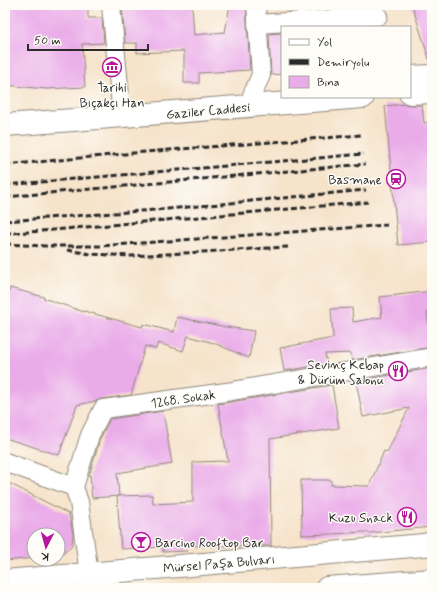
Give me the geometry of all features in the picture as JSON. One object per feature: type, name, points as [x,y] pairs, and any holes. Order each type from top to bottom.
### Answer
[{"type":"main road","points":[[411,77],[432,76]]},
{"type":"main road","name":"Gaziler Caddesi","points":[[5,112],[121,106],[281,91]]},
{"type":"main road","points":[[411,93],[432,92]]},
{"type":"main road","name":"Gaziler Caddesi","points":[[5,125],[350,98]]},
{"type":"main road","name":"Mürsel Paşa Bulvarı","points":[[5,581],[409,547],[432,543]]},
{"type":"main road","points":[[327,588],[432,580]]},
{"type":"street","points":[[111,5],[121,106]]},
{"type":"street","points":[[252,95],[261,75],[256,5]]},
{"type":"street","points":[[257,24],[378,16]]},
{"type":"street","name":"1268. Sokak","points":[[74,486],[90,435],[103,409],[226,392],[432,357]]},
{"type":"street","points":[[5,462],[74,486],[79,502],[89,574]]},
{"type":"building","points":[[5,5],[88,5],[88,18],[102,18],[104,43],[82,44],[85,87],[46,89],[5,85]]},
{"type":"building","points":[[122,5],[192,5],[194,35],[225,32],[230,5],[246,5],[250,70],[199,73],[199,83],[184,83],[184,51],[137,53],[137,43],[125,43]]},
{"type":"building","points":[[322,5],[370,5],[370,6],[322,9]]},
{"type":"building","points":[[412,5],[432,5],[432,59],[429,59]]},
{"type":"building","points":[[281,33],[281,74],[271,75],[269,34]]},
{"type":"building","points":[[405,104],[422,105],[424,123],[430,122],[432,132],[432,242],[398,245],[385,106]]},
{"type":"building","points":[[10,288],[44,297],[43,298],[84,312],[142,327],[143,324],[174,332],[177,317],[254,331],[249,358],[214,343],[188,336],[183,351],[158,343],[156,349],[145,346],[131,395],[102,399],[77,405],[59,455],[5,438],[5,305]]},
{"type":"building","points":[[432,291],[432,312],[427,313],[432,347],[352,360],[351,353],[325,354],[327,364],[284,371],[280,348],[333,338],[331,309],[352,308],[353,322],[382,317],[380,297]]},
{"type":"building","points":[[432,368],[432,527],[369,533],[302,535],[301,480],[331,480],[331,485],[369,486],[384,451],[387,452],[409,408],[363,417],[356,381]]},
{"type":"building","points":[[332,385],[339,428],[270,439],[271,546],[187,546],[187,551],[163,552],[163,547],[121,549],[117,496],[152,495],[153,504],[193,502],[193,462],[228,461],[218,404]]},
{"type":"building","points":[[163,411],[172,464],[117,473],[119,496],[92,498],[90,475],[89,476],[100,439],[110,419]]},
{"type":"building","points":[[5,481],[69,514],[73,534],[72,545],[66,550],[66,527],[26,527],[26,559],[5,561]]},
{"type":"railway","points":[[5,165],[156,151],[362,135]]},
{"type":"railway","points":[[5,185],[364,154]]},
{"type":"railway","points":[[5,197],[365,164]]},
{"type":"railway","points":[[5,221],[168,209],[366,190]]},
{"type":"railway","points":[[5,233],[368,202]]},
{"type":"railway","points":[[5,244],[100,246],[387,225]]},
{"type":"railway","points":[[67,250],[90,254],[132,256],[288,247]]},
{"type":"place","name":"Tarihi Bıçakçı Han","points":[[112,67]]},
{"type":"place","name":"Basmane","points":[[396,179]]},
{"type":"place","name":"Sevinç Kebap & Dürüm Salonu","points":[[398,371]]},
{"type":"place","name":"Kuzu Snack","points":[[407,517]]},
{"type":"place","name":"Barcino Rooftop Bar","points":[[141,542]]}]
